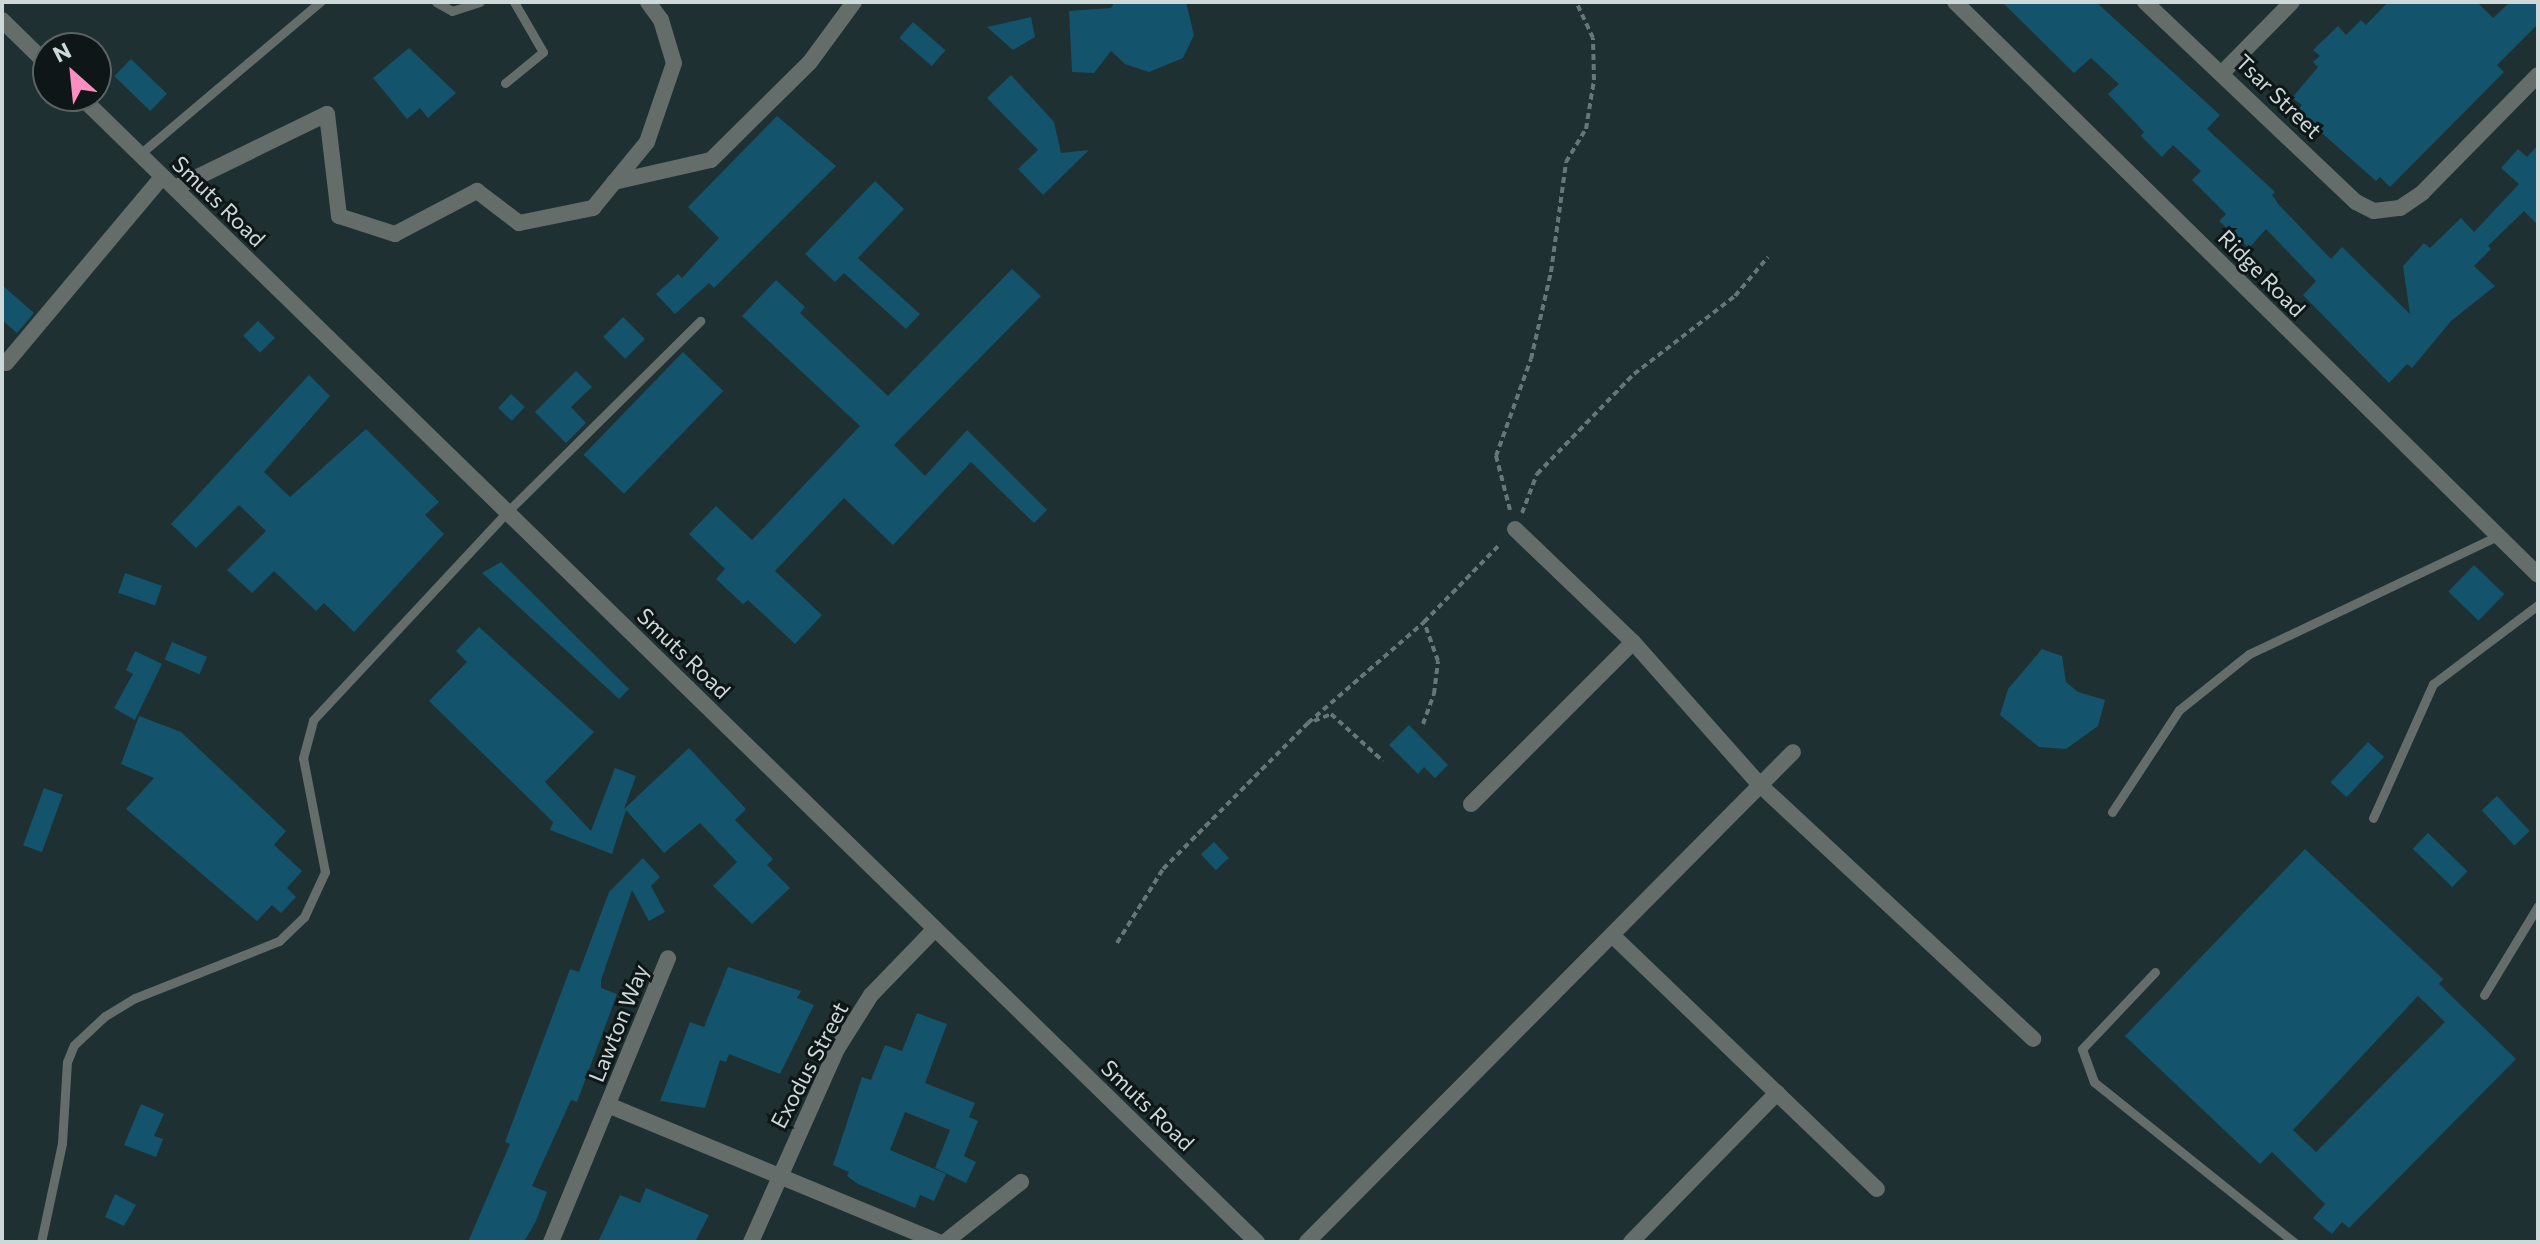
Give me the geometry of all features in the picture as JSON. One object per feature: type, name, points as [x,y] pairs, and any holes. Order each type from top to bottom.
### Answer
[{"type":"street","points":[[6,363],[168,182],[327,114],[339,216],[395,234],[477,191],[519,223],[593,208],[647,142],[674,63],[661,20],[648,2]]},
{"type":"street","points":[[614,182],[711,160],[810,62],[854,2]]},
{"type":"street","name":"Ridge Road","points":[[1955,2],[2538,575]]},
{"type":"street","name":"Tsar Street","points":[[2145,2],[2223,72],[2356,202],[2388,211],[2422,193],[2538,75]]},
{"type":"street","points":[[2223,72],[2292,2]]},
{"type":"street","points":[[2,20],[32,49]]},
{"type":"street","name":"Smuts Road","points":[[97,112],[1257,1242]]},
{"type":"street","points":[[1515,529],[1633,642],[1760,785],[2033,1039]]},
{"type":"street","points":[[1471,804],[1633,642]]},
{"type":"street","points":[[1307,1242],[1793,752]]},
{"type":"street","name":"Exodus Street","points":[[751,1242],[778,1176],[854,1022],[871,995],[935,929]]},
{"type":"street","points":[[1612,935],[1877,1189]]},
{"type":"street","name":"Lawton Way","points":[[551,1242],[668,958]]},
{"type":"street","points":[[1636,1240],[1777,1093]]},
{"type":"street","points":[[608,1105],[938,1242]]},
{"type":"street","points":[[945,1242],[1021,1182]]},
{"type":"lane","points":[[140,154],[320,2]]},
{"type":"lane","points":[[436,2],[452,11],[480,2]]},
{"type":"lane","points":[[505,83],[543,52],[514,2]]},
{"type":"lane","points":[[41,1242],[62,1143],[67,1062],[74,1045],[105,1016],[135,998],[279,941],[304,917],[325,872],[303,758],[313,720],[507,512],[700,321]]},
{"type":"lane","points":[[2112,812],[2179,710],[2249,654],[2497,536]]},
{"type":"lane","points":[[2373,818],[2433,684],[2538,605]]},
{"type":"lane","points":[[2484,995],[2538,906]]},
{"type":"lane","points":[[2155,972],[2082,1049],[2094,1082],[2294,1242]]},
{"type":"path","points":[[1515,529],[1496,456],[1531,359],[1551,272],[1566,162],[1586,129],[1594,80],[1593,38],[1576,2]]},
{"type":"path","points":[[1117,943],[1163,869],[1308,723],[1424,622],[1515,529],[1537,474],[1634,374],[1735,296],[1768,257]]},
{"type":"path","points":[[1423,724],[1434,694],[1438,661],[1424,622]]},
{"type":"path","points":[[1308,723],[1331,714],[1383,761]]},
{"type":"building","points":[[1115,2],[1186,2],[1194,35],[1183,58],[1149,72],[1125,64],[1111,51],[1094,73],[1072,72],[1069,11],[1111,8]]},
{"type":"building","points":[[2002,2],[2096,2],[2220,115],[2207,129],[2275,192],[2272,195],[2279,205],[2331,259],[2342,247],[2410,314],[2403,266],[2424,243],[2430,248],[2461,218],[2474,232],[2519,184],[2501,168],[2518,149],[2527,157],[2538,145],[2538,225],[2524,211],[2488,246],[2491,249],[2474,266],[2495,286],[2451,321],[2412,368],[2407,364],[2389,383],[2303,295],[2316,281],[2266,229],[2249,248],[2219,221],[2226,214],[2192,180],[2201,171],[2173,145],[2162,157],[2141,136],[2144,132],[2108,94],[2119,84],[2091,58],[2074,73]]},
{"type":"building","points":[[2388,2],[2477,2],[2493,18],[2510,2],[2538,2],[2538,24],[2497,65],[2504,72],[2390,187],[2380,177],[2376,181],[2297,111],[2302,105],[2292,98],[2318,67],[2313,62],[2320,56],[2313,50],[2338,26],[2346,35],[2361,20],[2366,25]]},
{"type":"building","points":[[1031,17],[1035,37],[1013,50],[987,27]]},
{"type":"building","points":[[913,22],[945,50],[932,66],[899,38]]},
{"type":"building","points":[[409,48],[456,93],[428,118],[420,108],[407,119],[373,78]]},
{"type":"building","points":[[131,59],[167,94],[150,111],[114,76]]},
{"type":"building","points":[[1011,75],[1054,122],[1061,153],[1089,150],[1043,195],[1018,169],[1038,150],[987,98]]},
{"type":"building","points":[[777,116],[836,166],[714,288],[709,283],[675,314],[656,294],[678,274],[682,278],[719,238],[688,207]]},
{"type":"building","points":[[875,181],[904,209],[858,258],[920,314],[906,329],[844,273],[835,282],[805,254]]},
{"type":"building","points":[[1012,269],[1041,296],[894,445],[925,476],[967,430],[1047,510],[1034,523],[971,462],[893,545],[844,498],[775,571],[822,615],[795,644],[748,600],[743,604],[716,579],[725,569],[689,534],[716,506],[752,540],[860,426],[742,316],[776,280],[805,307],[800,313],[888,396]]},
{"type":"building","points":[[2,285],[34,313],[17,333],[2,320]]},
{"type":"building","points":[[623,317],[645,339],[625,359],[603,337]]},
{"type":"building","points":[[258,321],[275,338],[260,353],[243,336]]},
{"type":"building","points":[[683,352],[723,391],[624,494],[584,455]]},
{"type":"building","points":[[576,371],[592,387],[571,407],[586,423],[566,443],[535,412]]},
{"type":"building","points":[[309,375],[330,396],[264,472],[290,497],[366,429],[439,502],[425,515],[444,534],[354,632],[324,603],[316,611],[274,571],[252,593],[227,570],[266,531],[239,505],[196,548],[171,524]]},
{"type":"building","points":[[511,394],[525,407],[512,421],[498,408]]},
{"type":"building","points":[[501,562],[629,689],[619,699],[482,573]]},
{"type":"building","points":[[2474,565],[2504,594],[2479,621],[2448,592]]},
{"type":"building","points":[[125,573],[162,586],[155,606],[118,593]]},
{"type":"building","points":[[479,627],[594,732],[545,782],[591,831],[615,768],[636,776],[624,809],[689,748],[746,809],[735,820],[773,859],[767,865],[790,888],[752,924],[713,886],[737,862],[700,823],[664,853],[626,810],[612,854],[550,830],[553,822],[429,701],[467,662],[456,651]]},
{"type":"building","points":[[172,642],[207,657],[200,674],[165,659]]},
{"type":"building","points":[[2042,649],[2062,656],[2066,682],[2078,692],[2105,700],[2098,726],[2066,749],[2039,747],[2000,715],[2008,689]]},
{"type":"building","points":[[135,651],[162,664],[135,720],[114,708],[133,674],[126,670]]},
{"type":"building","points":[[139,716],[181,732],[286,831],[274,845],[302,871],[287,888],[296,897],[281,913],[272,905],[257,921],[126,809],[154,778],[121,764]]},
{"type":"building","points":[[1409,725],[1448,765],[1435,778],[1424,767],[1418,774],[1389,745]]},
{"type":"building","points":[[2368,742],[2384,757],[2347,797],[2330,782]]},
{"type":"building","points":[[44,788],[63,795],[42,852],[23,845]]},
{"type":"building","points":[[2497,796],[2530,831],[2514,845],[2482,810]]},
{"type":"building","points":[[2428,833],[2468,871],[2452,887],[2413,849]]},
{"type":"building","points":[[1214,842],[1229,858],[1216,870],[1201,854]]},
{"type":"building","points":[[2305,849],[2443,979],[2439,984],[2516,1059],[2349,1228],[2342,1222],[2332,1234],[2313,1218],[2325,1204],[2272,1152],[2260,1164],[2125,1036]],"holes":[[[2418,996],[2445,1022],[2316,1152],[2293,1130]]]},
{"type":"building","points":[[643,858],[660,877],[651,886],[665,912],[649,921],[632,890],[601,980],[601,988],[617,994],[577,1102],[571,1100],[532,1186],[547,1192],[536,1221],[524,1242],[468,1242],[510,1144],[505,1142],[570,969],[579,972],[609,892]]},
{"type":"building","points":[[728,967],[801,991],[797,998],[814,1005],[780,1074],[729,1054],[726,1062],[720,1060],[705,1108],[660,1101],[690,1022],[704,1027]]},
{"type":"building","points":[[917,1013],[947,1024],[925,1083],[975,1103],[969,1117],[978,1121],[964,1156],[976,1162],[966,1183],[935,1168],[950,1130],[905,1112],[890,1150],[946,1174],[934,1201],[920,1195],[915,1208],[858,1184],[847,1176],[849,1172],[833,1165],[862,1077],[871,1080],[885,1045],[902,1051]]},
{"type":"building","points":[[141,1104],[164,1114],[154,1136],[163,1139],[156,1157],[124,1145]]},
{"type":"building","points":[[646,1188],[709,1215],[695,1242],[598,1242],[620,1195],[640,1203]]},
{"type":"building","points":[[115,1194],[136,1205],[124,1226],[105,1217]]}]
